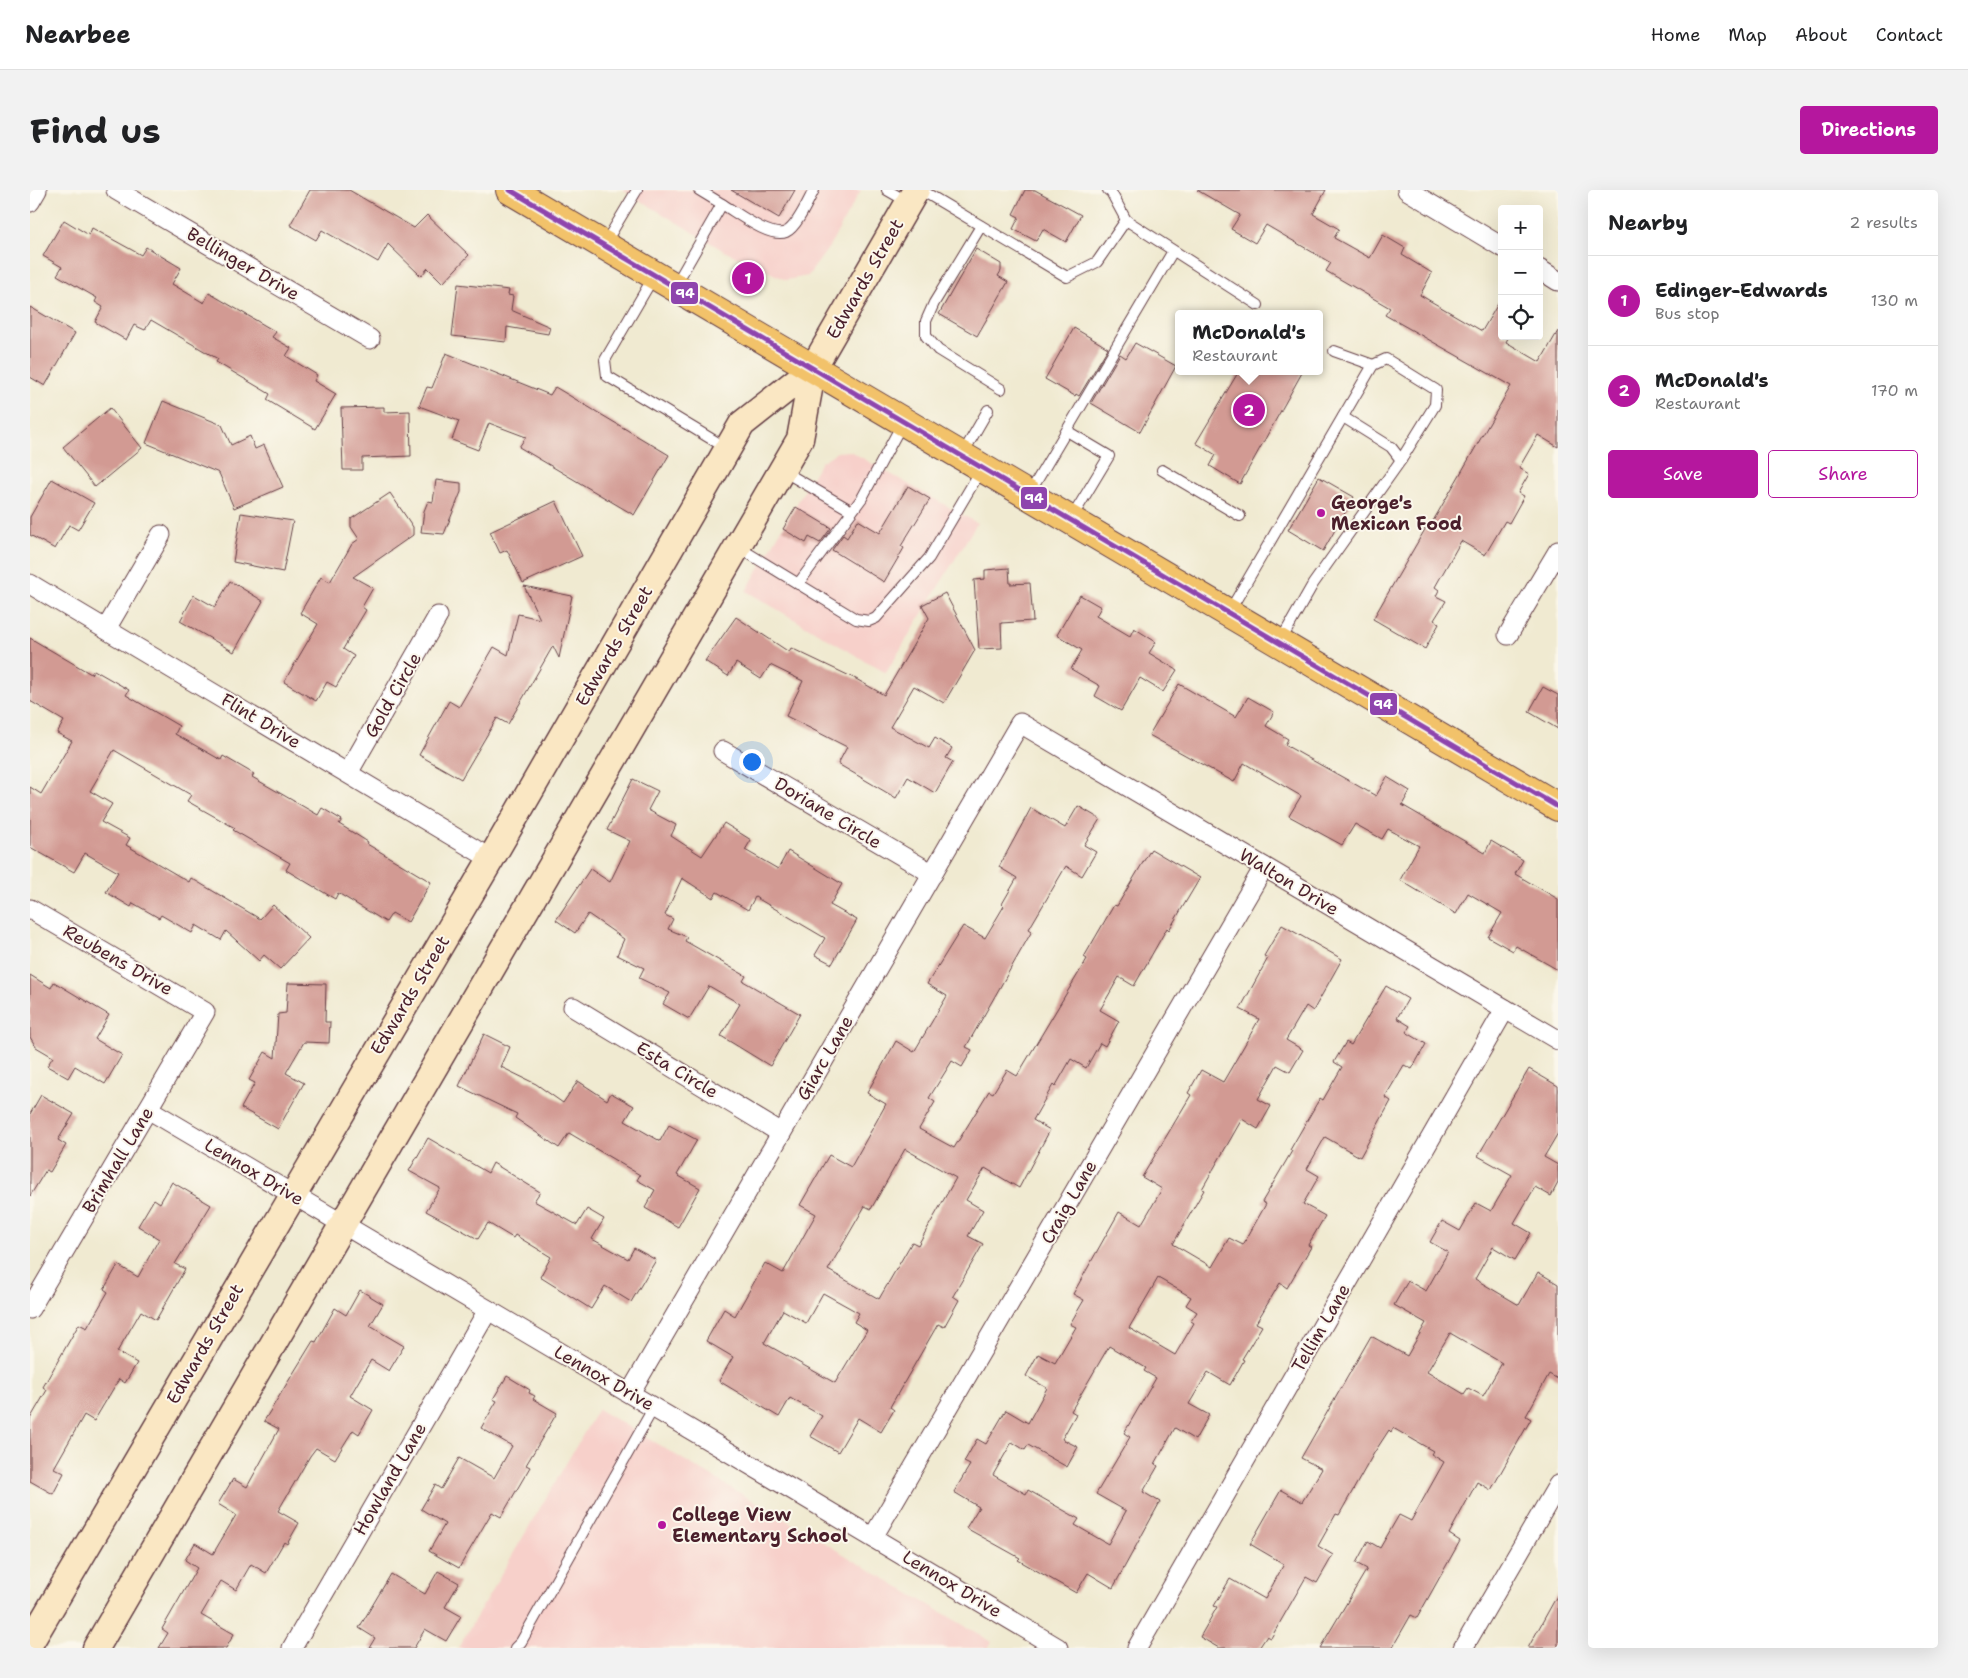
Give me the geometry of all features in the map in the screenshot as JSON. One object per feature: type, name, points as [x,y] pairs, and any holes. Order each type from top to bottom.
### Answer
[{"type":"main road","points":[[510,190],[1558,807]]},
{"type":"main road","name":"Edwards Street","points":[[96,1648],[800,439],[814,368],[908,193]]},
{"type":"main road","name":"Edwards Street","points":[[30,1643],[292,1195],[491,860],[742,424],[814,368]]},
{"type":"street","points":[[30,202],[37,190]]},
{"type":"street","name":"Bellinger Drive","points":[[116,190],[370,339]]},
{"type":"street","points":[[1419,193],[1498,244]]},
{"type":"street","points":[[1543,272],[1558,281]]},
{"type":"street","points":[[106,629],[161,535]]},
{"type":"street","points":[[1508,635],[1558,550]]},
{"type":"street","name":"Flint Drive","points":[[30,584],[491,860]]},
{"type":"street","name":"Gold Circle","points":[[348,773],[438,616]]},
{"type":"street","name":"Walton Drive","points":[[1020,723],[1558,1040]]},
{"type":"street","name":"Giarc Lane","points":[[630,1393],[1020,723]]},
{"type":"street","name":"Doriane Circle","points":[[723,751],[933,874]]},
{"type":"street","name":"Craig Lane","points":[[873,1537],[1264,867]]},
{"type":"street","name":"Reubens Drive","points":[[30,909],[205,1012]]},
{"type":"street","name":"Esta Circle","points":[[572,1007],[781,1133]]},
{"type":"street","name":"Tellim Lane","points":[[1137,1648],[1505,1009]]},
{"type":"street","name":"Brimhall Lane","points":[[30,1309],[205,1012]]},
{"type":"street","name":"Lennox Drive","points":[[148,1109],[1058,1648]]},
{"type":"street","name":"Howland Lane","points":[[292,1648],[488,1310]]},
{"type":"street","points":[[1463,1648],[1558,1486]]},
{"type":"lane","points":[[604,245],[637,190]]},
{"type":"lane","points":[[698,190],[767,231],[777,234],[786,232],[797,220],[814,190]]},
{"type":"lane","points":[[1108,190],[1111,192],[1126,220],[1258,305]]},
{"type":"lane","points":[[908,193],[981,226],[1067,277],[1096,262],[1126,220]]},
{"type":"lane","points":[[722,204],[605,360],[606,376],[728,449]]},
{"type":"lane","points":[[981,226],[934,303],[926,321],[926,336],[938,350],[1001,389]]},
{"type":"lane","points":[[1029,495],[1173,251]]},
{"type":"lane","points":[[1334,351],[1373,365]]},
{"type":"lane","points":[[1229,613],[1373,365],[1386,359],[1436,390],[1435,405],[1401,460],[1313,584],[1280,643]]},
{"type":"lane","points":[[738,548],[856,620],[869,621],[876,618],[929,558],[971,462],[988,410]]},
{"type":"lane","points":[[1343,417],[1391,447],[1401,460]]},
{"type":"lane","points":[[798,584],[862,498],[904,422]]},
{"type":"lane","points":[[1067,431],[1109,456],[1071,520]]},
{"type":"lane","points":[[782,470],[852,511]]},
{"type":"lane","points":[[1162,470],[1240,516]]},
{"type":"lane","points":[[520,1646],[654,1407]]},
{"type":"shaded area","points":[[623,190],[861,190],[829,247],[808,276],[786,280],[724,251]]},
{"type":"shaded area","points":[[850,451],[977,523],[886,673],[746,591],[821,462],[837,452]]},
{"type":"shaded area","name":"College View Elementary School","points":[[598,1409],[992,1642],[988,1648],[458,1648]]},
{"type":"building","points":[[310,190],[349,190],[414,228],[427,215],[469,255],[443,283],[428,268],[421,276],[388,244],[378,262],[322,230],[316,240],[290,225]]},
{"type":"building","points":[[731,190],[795,190],[779,218]]},
{"type":"building","points":[[1025,190],[1035,190],[1081,215],[1066,242],[1043,229],[1036,241],[1013,229],[1019,217],[1013,214]]},
{"type":"building","points":[[1197,190],[1326,190],[1313,214],[1339,229],[1334,238],[1370,258],[1383,235],[1405,248],[1402,255],[1432,273],[1420,295],[1482,331],[1498,304],[1498,340],[1507,340],[1506,342],[1540,362],[1558,331],[1558,447],[1538,435],[1519,468],[1529,474],[1518,493],[1524,496],[1509,523],[1505,521],[1485,555],[1461,541],[1435,587],[1439,590],[1436,596],[1446,601],[1434,620],[1439,624],[1425,649],[1373,619],[1427,526],[1429,528],[1511,386],[1385,315],[1390,308],[1326,271],[1331,263],[1266,225],[1255,243],[1231,229],[1240,215]]},
{"type":"building","points":[[64,220],[89,235],[92,228],[141,255],[146,247],[181,268],[172,284],[204,303],[209,293],[276,332],[272,337],[291,348],[286,356],[317,375],[314,381],[336,394],[315,429],[267,400],[270,394],[216,362],[218,359],[151,320],[145,330],[134,325],[126,340],[95,322],[103,307],[95,302],[97,298],[57,275],[62,267],[43,256]]},
{"type":"building","points":[[976,249],[1001,264],[1001,271],[998,276],[1008,282],[977,336],[939,314]]},
{"type":"building","points":[[458,284],[509,290],[508,295],[513,296],[511,310],[550,327],[548,334],[507,327],[506,342],[452,336]]},
{"type":"building","points":[[30,307],[75,333],[45,386],[30,377]]},
{"type":"building","points":[[1074,328],[1108,348],[1079,396],[1076,394],[1075,396],[1045,379]]},
{"type":"building","points":[[1135,343],[1175,365],[1140,432],[1091,403],[1120,354],[1126,358]]},
{"type":"building","points":[[446,353],[550,395],[555,387],[669,455],[634,515],[519,447],[526,437],[489,423],[478,450],[452,440],[459,421],[419,406],[427,387],[432,388]]},
{"type":"building","points":[[1237,375],[1301,375],[1240,484],[1210,466],[1216,455],[1196,443]]},
{"type":"building","points":[[163,401],[222,425],[231,445],[250,436],[255,449],[264,445],[283,487],[234,508],[219,473],[146,443]]},
{"type":"building","points":[[384,407],[384,412],[410,411],[411,456],[362,458],[362,470],[343,470],[341,408]]},
{"type":"building","points":[[110,408],[142,448],[95,487],[63,447]]},
{"type":"building","name":"George's Mexican Food","points":[[1319,477],[1354,497],[1323,551],[1288,530]]},
{"type":"building","points":[[52,479],[94,503],[78,530],[69,525],[55,549],[30,535],[30,517]]},
{"type":"building","points":[[436,480],[461,483],[461,492],[444,534],[421,532],[424,511],[428,501],[433,502]]},
{"type":"building","points":[[908,486],[930,499],[901,546],[904,548],[884,582],[832,550],[843,535],[847,538],[858,520],[880,533]]},
{"type":"building","points":[[390,493],[413,527],[413,535],[353,577],[373,588],[362,607],[366,610],[343,649],[354,656],[336,687],[327,682],[316,701],[284,682],[318,624],[300,613],[321,577],[330,582],[352,544],[359,539],[351,527],[351,519]]},
{"type":"building","points":[[556,501],[582,556],[523,583],[507,550],[500,553],[490,532]]},
{"type":"building","points":[[796,507],[831,528],[820,543],[809,537],[806,543],[783,529]]},
{"type":"building","points":[[241,513],[293,521],[283,572],[233,562]]},
{"type":"building","points":[[1009,568],[1010,584],[1030,583],[1033,621],[1001,623],[1002,648],[979,649],[974,580],[985,579],[985,570]]},
{"type":"building","points":[[230,581],[263,601],[234,652],[180,621],[194,595],[215,607]]},
{"type":"building","points":[[524,586],[572,596],[559,658],[553,646],[508,724],[497,718],[461,779],[419,755],[449,701],[459,707],[494,647],[508,655],[518,614],[540,619]]},
{"type":"building","points":[[945,593],[975,650],[944,703],[914,686],[890,727],[929,748],[935,738],[952,748],[946,758],[953,762],[935,793],[908,777],[896,798],[838,764],[847,747],[786,716],[803,681],[770,665],[761,679],[736,663],[728,676],[705,661],[736,617],[789,652],[791,648],[856,679],[884,695],[929,618],[922,605]]},
{"type":"building","points":[[1080,595],[1101,607],[1096,616],[1130,636],[1134,628],[1156,642],[1149,653],[1177,670],[1163,692],[1140,678],[1121,711],[1095,696],[1100,686],[1071,669],[1082,650],[1057,635]]},
{"type":"building","points":[[30,638],[91,674],[94,670],[129,690],[126,695],[179,726],[175,734],[221,760],[223,756],[254,774],[252,777],[318,815],[322,808],[342,820],[339,824],[368,842],[367,844],[431,882],[408,922],[392,913],[386,922],[338,893],[335,899],[286,870],[290,863],[233,830],[235,828],[187,801],[191,795],[114,750],[90,791],[112,804],[101,822],[130,838],[126,845],[189,882],[191,878],[260,919],[273,905],[309,938],[280,969],[264,955],[259,961],[226,931],[221,940],[196,925],[192,933],[161,915],[159,918],[133,903],[131,907],[106,892],[118,872],[85,853],[74,872],[30,847],[30,787],[41,794],[72,741],[57,733],[64,721],[30,701]]},
{"type":"building","points":[[1179,684],[1236,717],[1248,697],[1274,712],[1266,726],[1288,739],[1285,745],[1376,796],[1387,777],[1410,791],[1402,805],[1485,853],[1491,841],[1523,860],[1515,874],[1558,899],[1558,970],[1516,946],[1513,951],[1488,937],[1502,913],[1468,893],[1456,914],[1400,880],[1419,846],[1388,829],[1382,839],[1355,824],[1342,845],[1289,816],[1301,796],[1244,763],[1234,782],[1149,735]]},
{"type":"building","points":[[1543,687],[1558,695],[1558,729],[1529,712]]},
{"type":"building","points":[[633,779],[658,791],[648,810],[676,825],[671,836],[702,856],[724,823],[751,840],[745,850],[778,869],[788,851],[842,884],[830,905],[857,920],[832,964],[815,955],[825,938],[755,897],[748,910],[717,892],[713,898],[682,878],[665,915],[673,919],[668,929],[687,937],[685,941],[746,976],[743,981],[800,1014],[770,1066],[721,1036],[740,1004],[709,986],[689,1019],[663,1004],[670,993],[639,978],[644,968],[617,955],[624,939],[588,914],[575,933],[556,920],[590,869],[610,882],[630,841],[607,830]]},
{"type":"building","points":[[1078,806],[1100,819],[1084,845],[1096,852],[1082,876],[1066,866],[1029,929],[1032,931],[966,1047],[972,1050],[962,1067],[952,1061],[929,1098],[935,1102],[919,1129],[954,1148],[989,1091],[993,1093],[1007,1070],[1017,1076],[1087,959],[1084,957],[1114,905],[1117,906],[1151,849],[1200,878],[1169,930],[1167,928],[1134,986],[1119,977],[1100,1010],[1119,1021],[1105,1046],[1100,1043],[1086,1068],[1071,1059],[1055,1087],[1053,1085],[1033,1120],[1050,1130],[1019,1188],[985,1168],[966,1200],[983,1210],[968,1236],[983,1244],[953,1296],[959,1300],[944,1327],[938,1324],[890,1407],[894,1410],[881,1432],[858,1418],[838,1452],[810,1436],[822,1416],[790,1398],[779,1417],[719,1381],[733,1357],[706,1341],[724,1309],[735,1316],[765,1263],[783,1273],[816,1214],[800,1205],[829,1155],[851,1167],[886,1104],[867,1093],[896,1041],[914,1052],[947,996],[927,984],[963,926],[985,938],[1004,906],[1002,904],[1017,878],[999,867],[1031,808],[1065,828]],"holes":[[[905,1149],[956,1178],[918,1245],[912,1242],[879,1299],[828,1270],[865,1206],[871,1209]],[[823,1293],[859,1313],[854,1322],[867,1330],[835,1383],[764,1343],[783,1310],[806,1323]]]},
{"type":"building","points":[[1282,925],[1342,959],[1313,1011],[1306,1006],[1286,1040],[1303,1050],[1290,1072],[1277,1065],[1258,1099],[1271,1106],[1258,1129],[1242,1119],[1173,1244],[1212,1267],[1229,1238],[1243,1245],[1266,1204],[1262,1202],[1292,1151],[1290,1150],[1320,1098],[1323,1100],[1342,1067],[1334,1062],[1346,1042],[1351,1045],[1386,986],[1408,999],[1397,1018],[1410,1026],[1406,1032],[1426,1044],[1412,1069],[1404,1065],[1385,1097],[1391,1101],[1360,1157],[1325,1137],[1307,1169],[1319,1176],[1303,1204],[1325,1216],[1308,1245],[1311,1247],[1287,1288],[1280,1283],[1256,1323],[1262,1326],[1242,1359],[1244,1360],[1230,1385],[1208,1372],[1189,1404],[1209,1415],[1195,1440],[1175,1428],[1155,1464],[1158,1466],[1143,1492],[1160,1502],[1113,1588],[1088,1573],[1076,1593],[1018,1560],[1020,1558],[966,1528],[979,1507],[954,1492],[970,1465],[964,1462],[977,1439],[986,1444],[1006,1410],[1028,1423],[1047,1388],[1026,1376],[1038,1354],[1055,1363],[1076,1327],[1070,1324],[1084,1300],[1073,1294],[1119,1212],[1141,1225],[1162,1189],[1142,1177],[1191,1095],[1188,1093],[1201,1070],[1223,1082],[1259,1019],[1240,1009],[1268,958],[1264,956]],"holes":[[[1158,1278],[1191,1297],[1186,1305],[1197,1312],[1191,1321],[1194,1323],[1175,1355],[1129,1328]],[[1109,1346],[1146,1368],[1144,1371],[1156,1378],[1124,1433],[1130,1437],[1096,1494],[1126,1511],[1108,1544],[1075,1525],[1079,1519],[1028,1490],[1026,1494],[993,1475],[1012,1442],[1025,1450],[1028,1445],[1067,1467],[1078,1447],[1062,1439],[1076,1414],[1071,1411]]]},
{"type":"building","points":[[30,975],[51,988],[54,982],[109,1015],[95,1039],[122,1055],[105,1084],[75,1066],[68,1078],[47,1066],[53,1057],[36,1047],[30,1037]]},
{"type":"building","points":[[288,983],[326,984],[325,1022],[330,1022],[329,1043],[304,1042],[286,1073],[304,1083],[278,1129],[241,1108],[255,1083],[249,1080],[265,1052],[275,1058],[278,1014],[286,1013]]},
{"type":"building","points":[[484,1034],[510,1047],[501,1067],[536,1084],[563,1103],[578,1081],[607,1100],[611,1093],[634,1106],[625,1121],[660,1141],[669,1125],[697,1140],[677,1175],[700,1188],[678,1227],[645,1208],[655,1190],[637,1180],[640,1175],[569,1133],[559,1148],[515,1118],[517,1114],[459,1086]]},
{"type":"building","points":[[1529,1069],[1558,1086],[1558,1133],[1544,1157],[1558,1165],[1558,1183],[1551,1196],[1535,1187],[1514,1223],[1531,1233],[1515,1260],[1493,1247],[1475,1279],[1519,1305],[1538,1272],[1558,1284],[1558,1379],[1549,1374],[1526,1416],[1531,1419],[1491,1490],[1477,1482],[1449,1534],[1460,1541],[1417,1618],[1411,1615],[1392,1648],[1320,1648],[1367,1569],[1356,1563],[1368,1541],[1380,1548],[1399,1515],[1411,1521],[1444,1462],[1431,1454],[1433,1451],[1393,1428],[1391,1432],[1389,1430],[1374,1453],[1339,1515],[1336,1514],[1318,1546],[1333,1555],[1317,1583],[1306,1577],[1271,1638],[1267,1636],[1259,1648],[1219,1648],[1200,1637],[1217,1607],[1214,1606],[1230,1579],[1265,1599],[1284,1564],[1250,1544],[1281,1490],[1302,1502],[1322,1469],[1301,1458],[1371,1336],[1407,1356],[1426,1323],[1394,1305],[1408,1281],[1426,1291],[1448,1252],[1430,1242],[1442,1221],[1460,1231],[1476,1203],[1491,1211],[1512,1175],[1478,1156]],"holes":[[[1450,1333],[1502,1363],[1483,1396],[1468,1388],[1464,1394],[1427,1372]]]},
{"type":"building","points":[[41,1095],[74,1114],[58,1140],[66,1145],[50,1172],[46,1170],[30,1196],[30,1114]]},
{"type":"building","points":[[428,1138],[488,1173],[493,1163],[540,1192],[534,1201],[577,1225],[587,1209],[604,1219],[592,1239],[628,1259],[634,1248],[656,1260],[631,1302],[605,1286],[591,1309],[540,1277],[551,1257],[515,1235],[513,1238],[488,1223],[478,1239],[426,1211],[440,1188],[409,1171]]},
{"type":"building","points":[[172,1182],[211,1205],[175,1264],[185,1269],[156,1320],[141,1311],[117,1352],[137,1363],[125,1383],[119,1379],[94,1421],[84,1415],[54,1468],[64,1473],[53,1494],[30,1481],[30,1419],[47,1390],[43,1387],[79,1324],[87,1328],[108,1292],[104,1289],[118,1265],[138,1277],[159,1239],[138,1226],[154,1199],[160,1203]]},
{"type":"building","points":[[360,1290],[383,1304],[370,1326],[404,1346],[389,1371],[371,1360],[350,1396],[373,1410],[359,1434],[353,1430],[335,1459],[316,1448],[310,1456],[278,1511],[299,1523],[287,1544],[284,1542],[266,1573],[251,1564],[236,1590],[221,1581],[201,1615],[234,1634],[226,1648],[159,1648],[168,1633],[162,1629],[197,1568],[185,1560],[195,1543],[213,1554],[236,1515],[218,1504],[233,1479],[247,1487],[279,1429],[264,1421],[313,1341],[316,1342],[335,1308],[346,1315]]},
{"type":"building","points":[[507,1376],[530,1390],[529,1393],[535,1396],[533,1399],[557,1413],[526,1465],[530,1467],[501,1517],[492,1512],[459,1568],[429,1551],[445,1524],[421,1509],[435,1485],[441,1489],[459,1458],[494,1478],[512,1446],[481,1428],[497,1401],[493,1399]]},
{"type":"building","points":[[438,1571],[459,1583],[445,1607],[461,1616],[446,1641],[425,1629],[414,1648],[369,1648],[375,1638],[359,1628],[391,1574],[425,1594]]},
{"type":"building","points":[[1558,1594],[1558,1648],[1528,1648]]},
{"type":"transit line","name":"94","points":[[510,190],[1558,807]]},
{"type":"place","name":"Edinger-Edwards","points":[[748,278]]},
{"type":"place","name":"McDonald's","points":[[1249,410]]},
{"type":"place","name":"George's Mexican Food","points":[[1321,513]]},
{"type":"place","name":"College View Elementary School","points":[[662,1525]]}]
